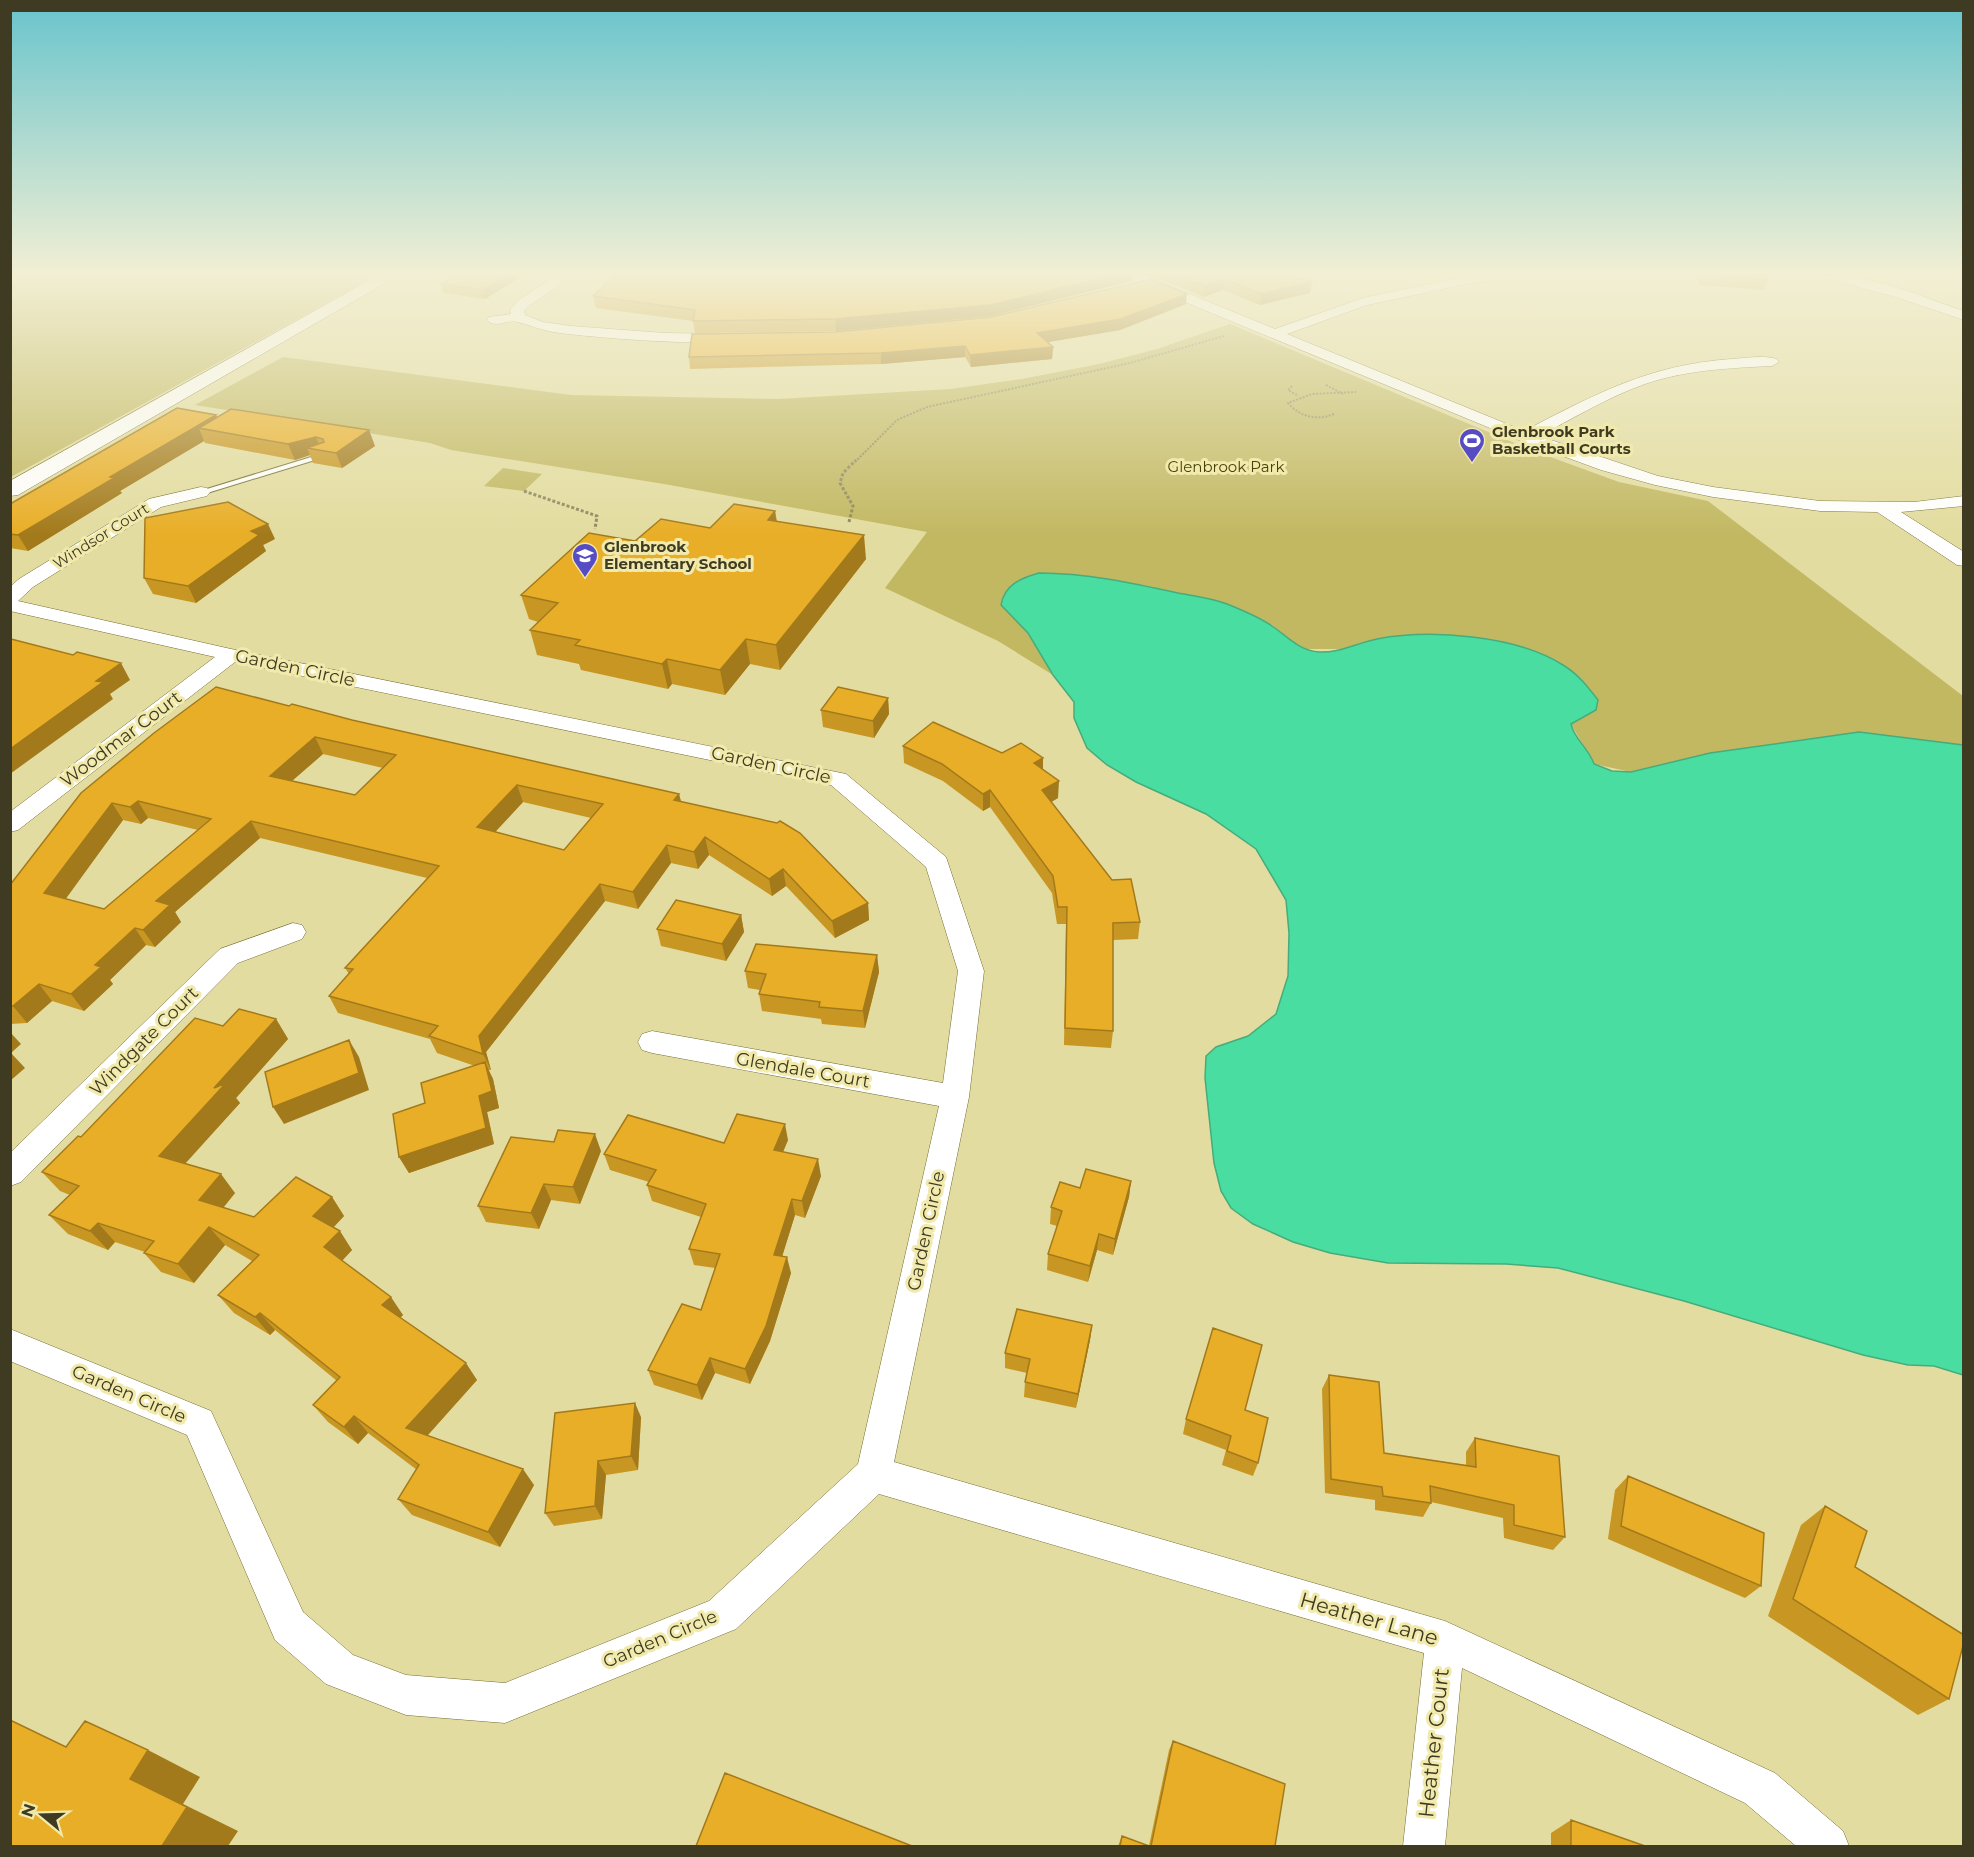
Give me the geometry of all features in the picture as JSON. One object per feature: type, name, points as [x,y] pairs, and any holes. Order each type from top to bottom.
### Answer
[{"type":"street","points":[[10,490],[237,362]]},
{"type":"street","points":[[1346,362],[1525,437],[1655,480],[1820,506],[1914,507],[1964,501]]},
{"type":"street","points":[[1525,437],[1623,387],[1657,375],[1691,368],[1772,362]]},
{"type":"street","name":"Windsor Court","points":[[10,598],[27,583],[155,503],[201,492]]},
{"type":"street","points":[[1880,506],[1964,561]]},
{"type":"street","name":"Garden Circle","points":[[10,605],[231,655],[838,779],[937,863],[971,971],[955,1097],[874,1474],[722,1615],[505,1703],[406,1695],[340,1670],[289,1626],[199,1423],[10,1345]]},
{"type":"street","name":"Woodmar Court","points":[[10,824],[231,655]]},
{"type":"street","name":"Windgate Court","points":[[10,1173],[229,956],[293,932]]},
{"type":"street","name":"Glendale Court","points":[[652,1042],[955,1097]]},
{"type":"street","name":"Heather Lane","points":[[874,1474],[1445,1640],[1760,1788],[1828,1846]]},
{"type":"street","name":"Heather Court","points":[[1424,1846],[1445,1640]]},
{"type":"lane","points":[[201,492],[324,456]]},
{"type":"path","points":[[849,522],[853,506],[840,483],[843,473],[897,420],[909,413],[949,401],[1135,362]]},
{"type":"path","points":[[1292,386],[1288,390],[1297,395],[1344,394],[1370,389],[1390,380]]},
{"type":"path","points":[[1326,385],[1344,394]]},
{"type":"path","points":[[1297,395],[1288,403],[1293,411],[1310,417],[1327,418],[1334,414]]},
{"type":"path","points":[[524,490],[597,516],[595,529]]},
{"type":"green space","points":[[11,362],[220,362],[11,477]]},
{"type":"green space","name":"Glenbrook Park","points":[[274,362],[318,362],[571,395],[778,399],[951,389],[1022,379],[1108,362],[1320,362],[1534,451],[1619,482],[1708,501],[1963,696],[1963,747],[1782,744],[1710,753],[1631,772],[1594,764],[1571,724],[1596,710],[1340,649],[1306,649],[1272,625],[1225,603],[1001,605],[1028,633],[1053,675],[998,641],[885,588],[927,532],[664,484],[451,450],[430,443],[195,405]]},
{"type":"green space","points":[[503,468],[542,474],[524,491],[484,486]]},
{"type":"shaded area","points":[[1039,573],[1109,579],[1215,600],[1256,617],[1299,646],[1312,651],[1334,651],[1377,639],[1422,635],[1472,637],[1522,647],[1563,665],[1582,681],[1598,700],[1596,710],[1571,724],[1594,764],[1612,771],[1631,772],[1710,753],[1859,732],[1963,745],[1963,1375],[1934,1366],[1908,1365],[1863,1355],[1684,1301],[1558,1268],[1506,1264],[1388,1263],[1330,1253],[1293,1242],[1253,1224],[1231,1208],[1221,1191],[1214,1163],[1205,1078],[1206,1056],[1216,1047],[1248,1036],[1276,1014],[1288,976],[1289,933],[1286,900],[1256,849],[1206,814],[1136,782],[1107,765],[1087,748],[1074,718],[1074,702],[1053,675],[1028,633],[1001,605],[1006,592],[1014,583]]},
{"type":"building","points":[[177,408],[216,415],[110,477],[114,478],[18,535],[10,534],[10,504]]},
{"type":"building","points":[[231,409],[369,430],[336,453],[307,448],[324,442],[323,439],[316,437],[288,444],[199,428]]},
{"type":"building","points":[[228,502],[268,524],[251,531],[259,535],[188,586],[144,578],[145,518]]},
{"type":"building","points":[[734,504],[775,511],[768,520],[864,535],[776,645],[746,639],[720,670],[667,659],[662,664],[575,645],[580,640],[530,630],[558,603],[521,595],[589,533],[635,541],[661,519],[710,528]]},
{"type":"building","points":[[11,639],[73,655],[77,652],[121,663],[96,681],[103,682],[10,749]]},
{"type":"building","points":[[216,687],[289,706],[292,704],[352,720],[679,794],[674,800],[777,823],[780,821],[800,833],[868,903],[832,921],[783,869],[769,879],[705,837],[694,852],[667,845],[633,892],[600,884],[479,1036],[483,1054],[429,1036],[438,1026],[329,996],[353,969],[345,968],[439,866],[251,821],[156,901],[170,905],[143,930],[135,928],[95,965],[101,967],[71,994],[39,984],[13,1006],[10,1006],[10,885],[81,793],[154,733]],"holes":[[[315,737],[396,755],[355,795],[270,776]],[[517,785],[603,804],[564,850],[477,827]],[[138,801],[211,819],[104,909],[44,893],[112,803],[130,807]]]},
{"type":"building","points":[[838,687],[888,698],[873,721],[821,710]]},
{"type":"building","points":[[933,722],[1002,753],[1021,743],[1043,758],[1034,763],[1059,781],[1042,790],[1112,880],[1131,879],[1140,922],[1113,923],[1113,1031],[1065,1028],[1067,907],[1058,907],[1053,876],[990,790],[983,794],[942,764],[903,746]]},
{"type":"building","points":[[676,900],[741,915],[722,944],[657,929]]},
{"type":"building","points":[[756,944],[877,955],[863,1011],[819,1007],[820,1002],[759,994],[766,974],[745,971]]},
{"type":"building","points":[[239,1009],[276,1019],[214,1088],[226,1083],[159,1156],[221,1174],[199,1200],[254,1217],[296,1177],[332,1197],[313,1216],[340,1231],[324,1247],[391,1297],[382,1305],[466,1363],[406,1428],[523,1469],[488,1532],[398,1499],[419,1465],[354,1416],[344,1427],[313,1405],[340,1377],[260,1313],[255,1317],[218,1295],[259,1255],[209,1227],[178,1264],[144,1253],[154,1241],[98,1223],[90,1231],[49,1215],[79,1186],[42,1172],[78,1136],[81,1137],[195,1018],[223,1026]]},
{"type":"building","points":[[349,1040],[359,1073],[273,1107],[265,1072]]},
{"type":"building","points":[[485,1062],[492,1091],[479,1096],[486,1128],[399,1157],[393,1114],[425,1103],[421,1083]]},
{"type":"building","points":[[737,1114],[785,1124],[774,1150],[818,1159],[802,1201],[792,1199],[774,1255],[787,1257],[766,1326],[745,1369],[710,1358],[697,1385],[648,1370],[682,1304],[701,1310],[720,1254],[689,1249],[706,1204],[647,1185],[656,1170],[604,1154],[628,1115],[724,1143]]},
{"type":"building","points":[[558,1130],[595,1134],[573,1187],[544,1184],[531,1213],[478,1206],[511,1137],[554,1142]]},
{"type":"building","points":[[1086,1169],[1131,1181],[1115,1239],[1099,1234],[1090,1266],[1048,1254],[1062,1211],[1051,1207],[1060,1182],[1080,1188]]},
{"type":"building","points":[[1017,1309],[1092,1325],[1078,1394],[1025,1382],[1030,1359],[1005,1353]]},
{"type":"building","points":[[1213,1328],[1262,1345],[1245,1410],[1268,1418],[1258,1463],[1227,1451],[1231,1436],[1186,1419]]},
{"type":"building","points":[[1329,1375],[1379,1382],[1384,1453],[1476,1467],[1475,1438],[1559,1456],[1565,1537],[1514,1525],[1514,1505],[1430,1486],[1431,1503],[1383,1496],[1382,1487],[1331,1479]]},
{"type":"building","points":[[635,1403],[631,1456],[598,1461],[595,1506],[545,1513],[555,1413]]},
{"type":"building","points":[[1628,1476],[1764,1533],[1761,1586],[1621,1526]]},
{"type":"building","points":[[1825,1506],[1867,1531],[1855,1567],[1964,1635],[1949,1699],[1793,1599]]},
{"type":"building","points":[[10,1720],[66,1747],[85,1721],[148,1750],[130,1779],[187,1807],[162,1846],[10,1846]]},
{"type":"building","points":[[1173,1741],[1285,1784],[1275,1846],[1151,1846]]},
{"type":"building","points":[[725,1773],[912,1846],[696,1846]]},
{"type":"building","points":[[1571,1820],[1645,1846],[1571,1846]]},
{"type":"building","points":[[1122,1836],[1149,1846],[1120,1846]]},
{"type":"place","name":"Glenbrook Park Basketball Courts","points":[[1472,464]]},
{"type":"place","name":"Glenbrook Elementary School","points":[[585,579]]}]
